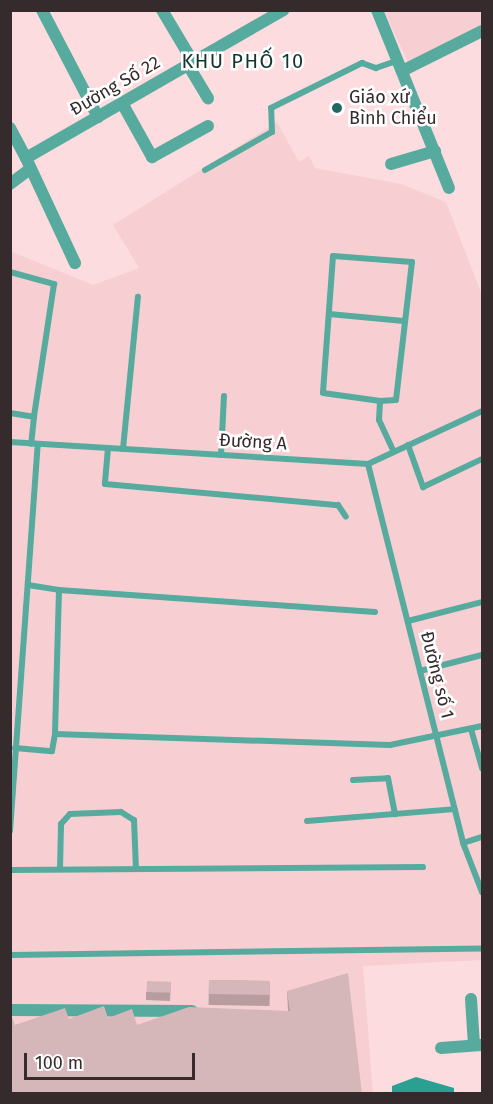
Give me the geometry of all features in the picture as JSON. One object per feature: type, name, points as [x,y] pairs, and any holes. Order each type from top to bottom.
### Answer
[{"type":"street","points":[[42,10],[98,117]]},
{"type":"street","points":[[162,10],[208,98]]},
{"type":"street","name":"Đường Số 22","points":[[10,184],[28,164],[98,117],[283,10]]},
{"type":"street","points":[[376,10],[402,65],[449,188]]},
{"type":"street","points":[[402,65],[483,31]]},
{"type":"street","points":[[122,103],[153,157],[208,126]]},
{"type":"street","points":[[12,132],[75,263]]},
{"type":"street","points":[[391,164],[435,151]]},
{"type":"street","points":[[441,1048],[478,1045],[471,999]]},
{"type":"street","points":[[10,1010],[212,1012]]},
{"type":"lane","points":[[205,170],[272,132],[271,108],[362,63],[376,68],[402,65]]},
{"type":"lane","points":[[333,256],[412,262],[396,399],[380,401],[323,393],[329,314],[333,256]]},
{"type":"lane","points":[[10,272],[54,284],[34,417],[35,444],[28,585],[10,831]]},
{"type":"lane","points":[[123,449],[138,297]]},
{"type":"lane","points":[[329,314],[404,321]]},
{"type":"lane","points":[[220,455],[224,396]]},
{"type":"lane","points":[[380,401],[380,420],[394,452]]},
{"type":"lane","name":"Đường A","points":[[10,442],[368,464],[483,411]]},
{"type":"lane","points":[[10,413],[34,417]]},
{"type":"lane","points":[[408,445],[423,487],[483,459]]},
{"type":"lane","points":[[108,448],[105,484],[338,505],[346,517]]},
{"type":"lane","name":"Đường số 1","points":[[368,464],[463,843],[483,892]]},
{"type":"lane","points":[[28,585],[59,590],[375,612]]},
{"type":"lane","points":[[15,748],[52,751],[55,734],[59,590]]},
{"type":"lane","points":[[408,621],[483,602]]},
{"type":"lane","points":[[420,671],[483,656]]},
{"type":"lane","points":[[55,734],[390,744],[483,726]]},
{"type":"lane","points":[[471,729],[483,768]]},
{"type":"lane","points":[[353,780],[388,778],[395,814]]},
{"type":"lane","points":[[307,821],[455,809]]},
{"type":"lane","points":[[60,869],[61,824],[70,814],[121,813],[134,820],[136,869]]},
{"type":"lane","points":[[463,843],[483,837]]},
{"type":"lane","points":[[10,870],[423,867]]},
{"type":"lane","points":[[10,955],[483,948]]},
{"type":"shaded area","points":[[384,11],[482,11],[482,27],[408,62]]},
{"type":"shaded area","points":[[277,122],[299,162],[309,156],[315,168],[401,184],[446,202],[482,295],[482,960],[363,966],[373,1093],[11,1093],[10,251],[93,285],[139,268],[113,225]]},
{"type":"shaded area","points":[[416,1077],[454,1088],[454,1093],[392,1093],[392,1086]]},
{"type":"building","points":[[348,973],[362,1094],[10,1094],[11,1014],[15,1025],[65,1008],[69,1019],[104,1006],[108,1018],[132,1009],[137,1025],[189,1007],[290,1011],[287,991]]},
{"type":"building","points":[[209,980],[270,981],[270,995],[209,994]]},
{"type":"building","points":[[147,981],[171,982],[171,993],[147,992]]},
{"type":"place","name":"Giáo xứ Bình Chiểu","points":[[337,108]]},
{"type":"district","name":"KHU PHỐ 10","points":[[243,61]]}]
